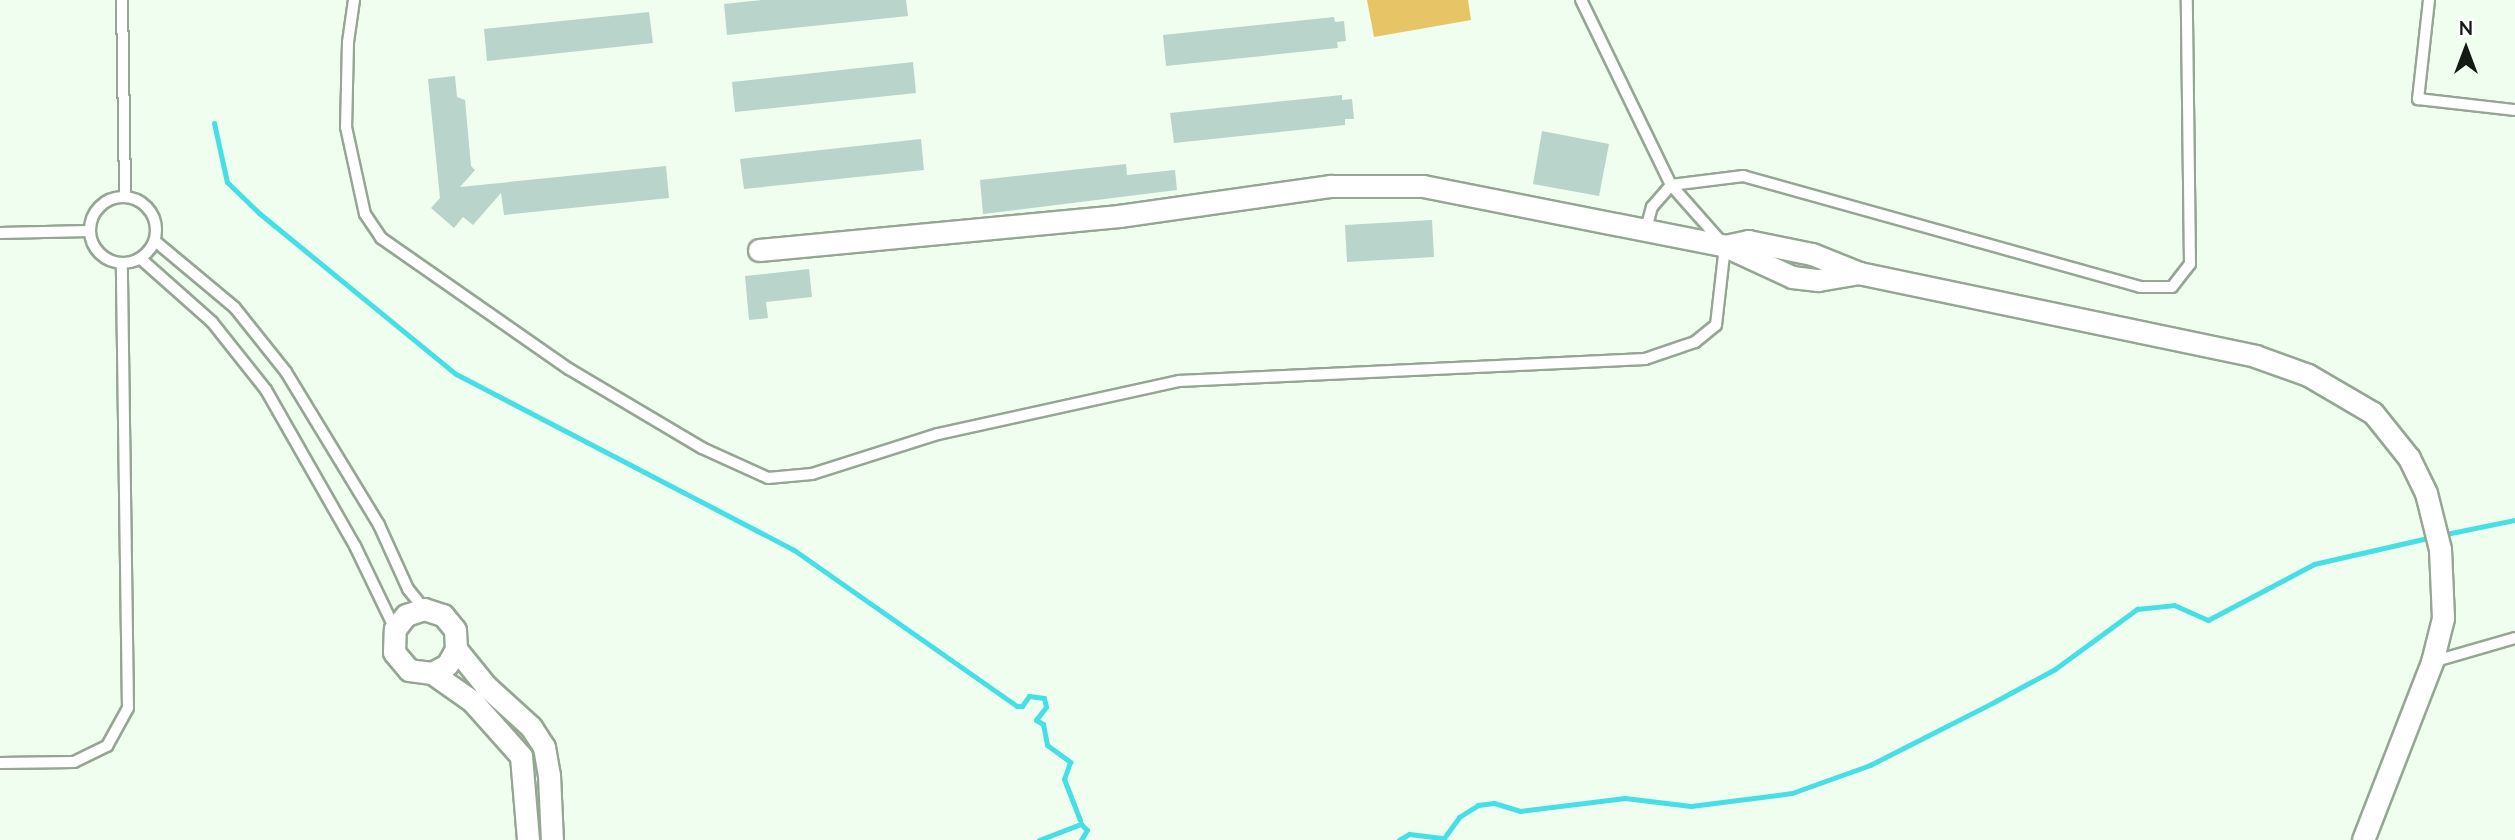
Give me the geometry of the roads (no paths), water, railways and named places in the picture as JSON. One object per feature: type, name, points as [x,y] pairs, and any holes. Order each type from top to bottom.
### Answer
[{"type":"street","points":[[759,250],[1119,216],[1331,186],[1423,186],[1725,246],[1792,277],[1818,280],[1859,273],[2255,356],[2308,375],[2373,413],[2409,458],[2435,525],[2440,550],[2443,618],[2432,662],[2363,840]]},
{"type":"street","points":[[432,673],[447,664],[456,649],[455,630],[443,615],[424,609],[406,615],[395,629],[394,652],[409,670],[432,673],[472,701],[521,756],[528,840]]},
{"type":"street","points":[[456,649],[486,686],[531,727],[544,747],[552,840]]},
{"type":"street","points":[[521,756],[544,747]]},
{"type":"lane","points":[[122,0],[125,196]]},
{"type":"lane","points":[[354,0],[348,42],[346,127],[365,214],[381,238],[569,369],[702,449],[768,478],[812,474],[938,434],[1179,381],[1645,359],[1672,353],[1716,325],[1725,246],[1671,185],[1581,0]]},
{"type":"lane","points":[[1646,229],[1652,208],[1671,185],[1743,176],[2140,287],[2172,287],[2190,264],[2187,0]]},
{"type":"lane","points":[[2430,0],[2418,99],[2515,110]]},
{"type":"lane","points":[[125,196],[143,203],[155,219],[155,241],[141,259],[122,264],[102,258],[89,232],[92,216],[106,201],[125,196]]},
{"type":"lane","points":[[0,233],[89,232]]},
{"type":"lane","points":[[155,241],[235,308],[286,372],[379,525],[408,589],[424,609]]},
{"type":"lane","points":[[141,259],[212,322],[266,390],[361,557],[395,629]]},
{"type":"lane","points":[[0,763],[74,762],[107,746],[128,708],[122,264]]},
{"type":"lane","points":[[2432,662],[2515,638]]},
{"type":"waterway","points":[[214,123],[227,182],[259,213],[456,374],[794,550],[1017,706],[1022,706],[1029,696],[1044,698],[1046,707],[1036,720],[1043,724],[1047,745],[1070,762],[1064,779],[1080,820]]},
{"type":"waterway","points":[[2441,535],[2515,520]]},
{"type":"waterway","points":[[1399,840],[1409,834],[1444,838],[1459,817],[1478,805],[1494,803],[1520,811],[1625,798],[1691,806],[1792,793],[1870,765],[1994,702],[2055,669],[2137,609],[2174,605],[2208,620],[2314,564],[2432,537]]},
{"type":"waterway","points":[[1039,840],[1081,824],[1087,830],[1081,840]]}]
